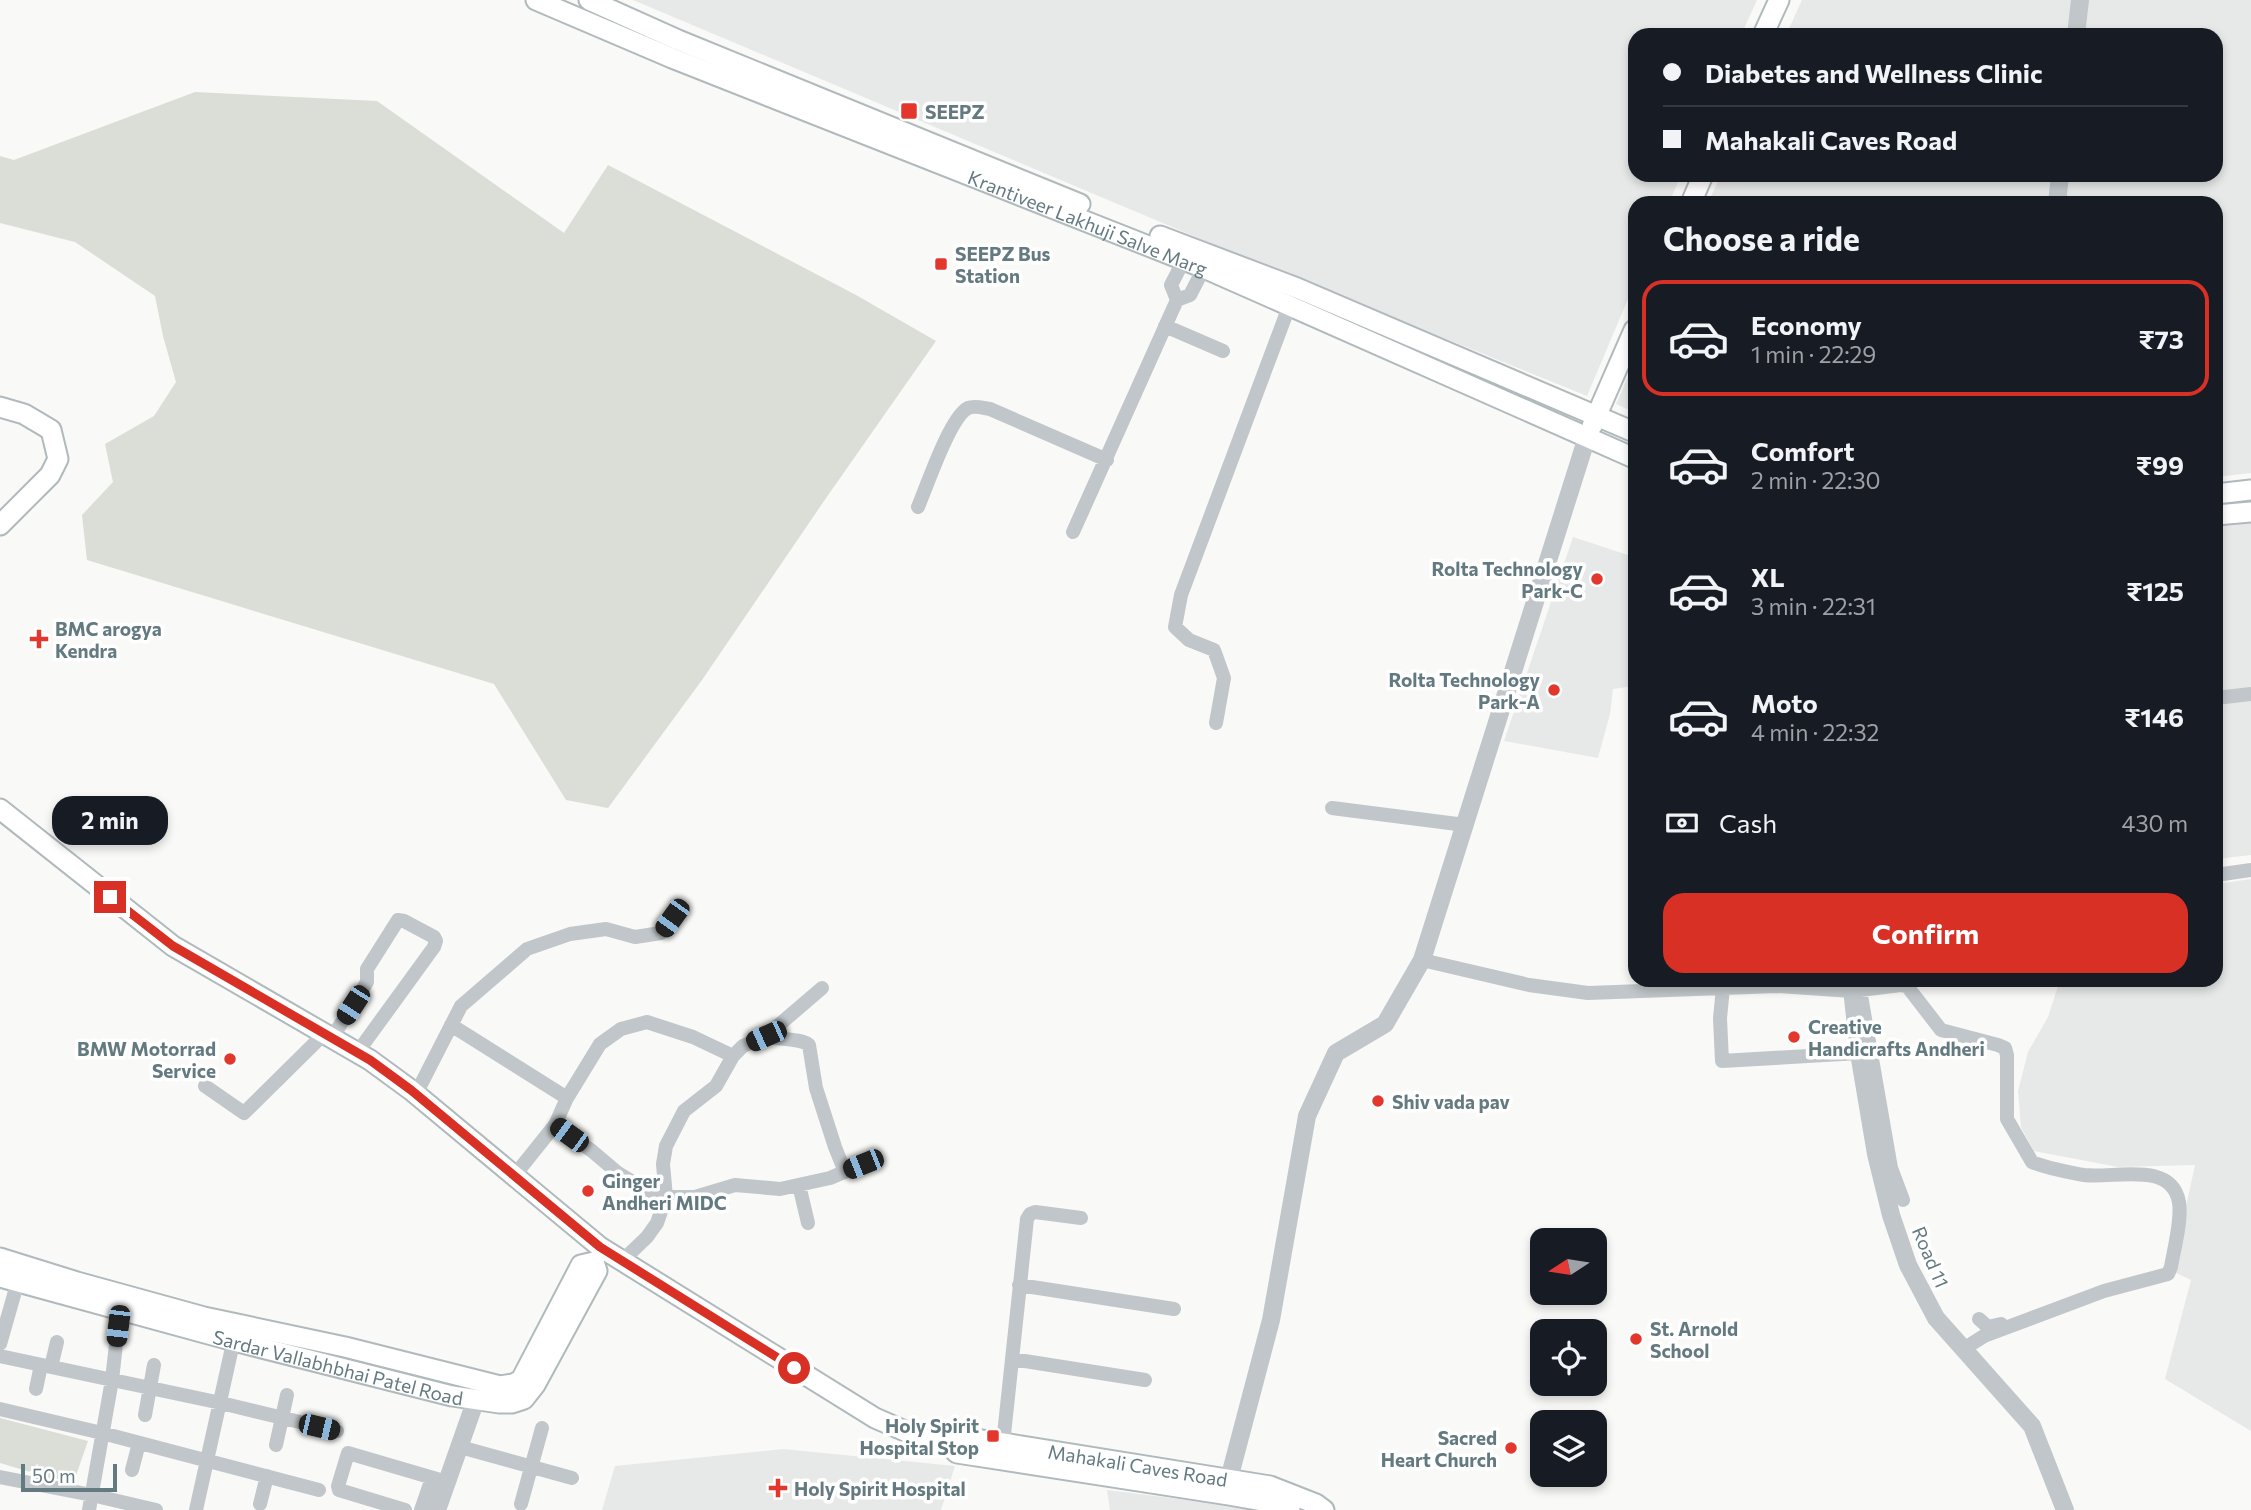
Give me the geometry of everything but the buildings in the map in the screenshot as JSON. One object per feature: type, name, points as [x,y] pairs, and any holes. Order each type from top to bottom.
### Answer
[{"type":"main road","name":"Krantiveer Lakhuji Salve Marg","points":[[537,0],[675,49],[1297,288],[1628,429]]},
{"type":"main road","name":"Krantiveer Lakhuji Salve Marg","points":[[589,0],[675,49],[1290,304],[1628,455]]},
{"type":"main road","points":[[1766,28],[1779,0]]},
{"type":"main road","points":[[1587,437],[1628,344]]},
{"type":"main road","points":[[0,407],[24,414],[51,430],[58,458],[50,475],[0,525]]},
{"type":"main road","points":[[2223,493],[2251,491]]},
{"type":"main road","points":[[2223,514],[2251,512]]},
{"type":"main road","name":"Mahakali Caves Road","points":[[0,809],[173,946],[357,1053],[416,1094],[514,1176],[597,1255],[623,1260],[875,1419],[921,1438],[946,1442],[957,1453],[1002,1451],[1229,1479],[1270,1486],[1316,1504],[1324,1510]]},
{"type":"main road","name":"Sardar Vallabhbhai Patel Road","points":[[0,1258],[13,1275],[236,1332],[427,1390],[479,1391],[499,1403],[512,1403],[524,1399],[535,1385],[597,1271],[597,1255]]},
{"type":"main road","name":"Mahakali Caves Road","points":[[1002,1451],[1263,1501],[1290,1510]]},
{"type":"street","points":[[2077,28],[2080,0]]},
{"type":"street","points":[[1177,300],[1171,285],[1184,260]]},
{"type":"street","points":[[1073,532],[1177,300],[1190,295],[1204,268]]},
{"type":"street","points":[[1216,723],[1224,678],[1214,650],[1189,640],[1175,627],[1181,595],[1290,304]]},
{"type":"street","points":[[1165,326],[1223,351]]},
{"type":"street","points":[[918,507],[955,421],[972,406],[990,409],[1107,460]]},
{"type":"street","points":[[1229,1479],[1271,1320],[1307,1116],[1336,1053],[1385,1024],[1422,960],[1587,437]]},
{"type":"street","points":[[2223,697],[2251,694]]},
{"type":"street","points":[[1332,807],[1465,825]]},
{"type":"street","points":[[2223,874],[2251,870]]},
{"type":"street","points":[[416,1094],[461,1006],[527,949],[570,934],[606,929],[635,937],[661,933],[672,918]]},
{"type":"street","points":[[205,1086],[244,1113],[328,1036],[368,982],[367,969],[398,920],[404,920],[434,937],[434,947],[357,1053]]},
{"type":"street","points":[[1422,960],[1530,985],[1588,993],[1731,987]]},
{"type":"street","points":[[1854,987],[1892,1172],[1903,1200]]},
{"type":"street","name":"Road 11","points":[[1854,987],[1859,1053],[1876,1154],[1891,1215],[1908,1265],[1936,1318],[2032,1426],[2066,1510]]},
{"type":"street","points":[[1906,987],[1941,1030],[2005,1048],[2007,1116],[2032,1162],[2086,1175],[2157,1177],[2171,1186],[2180,1206],[2170,1272],[2166,1275],[2106,1291],[1984,1336],[1965,1348]]},
{"type":"street","points":[[623,1260],[647,1237],[657,1223],[666,1197],[663,1164],[666,1146],[684,1111],[716,1086],[733,1056],[743,1046],[766,1036],[822,988]]},
{"type":"street","points":[[1723,988],[1720,1018],[1722,1061],[1859,1053]]},
{"type":"street","points":[[514,1176],[555,1125],[567,1098],[600,1044],[621,1029],[647,1022],[693,1037],[733,1056]]},
{"type":"street","points":[[451,1025],[567,1098]]},
{"type":"street","points":[[766,1036],[791,1041],[804,1040],[809,1045],[816,1088],[845,1172]]},
{"type":"street","points":[[555,1125],[618,1173],[644,1189],[666,1197],[695,1197],[735,1185],[780,1189],[830,1178],[863,1164]]},
{"type":"street","points":[[799,1185],[808,1223]]},
{"type":"street","points":[[1002,1451],[1019,1285],[1030,1214],[1035,1212],[1081,1218]]},
{"type":"street","points":[[0,1344],[13,1275]]},
{"type":"street","points":[[1019,1285],[1174,1309]]},
{"type":"street","points":[[1979,1319],[1986,1327],[1992,1327],[2097,1287],[2103,1286],[2106,1291]]},
{"type":"street","points":[[89,1510],[112,1380],[118,1326]]},
{"type":"street","points":[[196,1510],[236,1332]]},
{"type":"street","points":[[36,1389],[57,1342]]},
{"type":"street","points":[[0,1356],[221,1403],[337,1431]]},
{"type":"street","points":[[1012,1359],[1145,1380]]},
{"type":"street","points":[[145,1415],[155,1365]]},
{"type":"street","points":[[421,1510],[460,1447],[479,1391]]},
{"type":"street","points":[[275,1445],[288,1395]]},
{"type":"street","points":[[0,1409],[319,1490]]},
{"type":"street","points":[[521,1504],[541,1428]]},
{"type":"street","points":[[132,1470],[139,1443]]},
{"type":"street","points":[[460,1447],[572,1478]]},
{"type":"street","points":[[405,1510],[339,1490],[348,1453],[439,1480]]},
{"type":"street","points":[[260,1504],[267,1476]]},
{"type":"street","points":[[0,1477],[92,1495],[129,1507],[156,1510]]},
{"type":"street","points":[[437,1510],[439,1480]]},
{"type":"shaded area","name":"SEEPZ","points":[[633,0],[1757,0],[1744,28],[1628,28],[1628,182],[1678,182],[1672,196],[1628,196],[1628,299],[1587,396],[1203,240]]},
{"type":"shaded area","points":[[1802,0],[2251,0],[2251,473],[2223,476],[2223,196],[1711,196],[1718,182],[2223,182],[2223,28],[1789,28]]},
{"type":"shaded area","points":[[195,92],[377,101],[564,233],[608,165],[856,295],[936,341],[702,680],[608,808],[566,800],[494,684],[87,560],[82,515],[113,482],[105,444],[154,416],[176,382],[155,296],[75,242],[0,223],[0,156],[14,160]]},
{"type":"shaded area","points":[[1628,377],[1628,409],[1616,404]]},
{"type":"shaded area","points":[[2251,520],[2251,855],[2223,858],[2223,522]]},
{"type":"shaded area","points":[[1573,537],[1628,555],[1628,687],[1613,689],[1610,714],[1598,758],[1504,741]]},
{"type":"shaded area","points":[[2251,879],[2251,1431],[2165,1379],[2191,1280],[2172,1271],[2195,1165],[2118,1167],[2034,1151],[2021,1127],[2018,1091],[2028,1052],[2048,1017],[2058,987],[2223,987],[2223,883]]},
{"type":"shaded area","points":[[0,1418],[88,1441],[74,1481],[50,1478],[0,1463]]},
{"type":"shaded area","name":"Holy Spirit Hospital","points":[[783,1449],[955,1466],[941,1510],[602,1510],[615,1466]]},
{"type":"shaded area","points":[[1107,1490],[1236,1506],[1248,1510],[1110,1510]]},
{"type":"place","name":"SEEPZ","points":[[909,111]]},
{"type":"place","name":"SEEPZ Bus Station","points":[[941,264]]},
{"type":"place","name":"Rolta Technology Park-C","points":[[1597,579]]},
{"type":"place","name":"BMC arogya Kendra","points":[[39,639]]},
{"type":"place","name":"Rolta Technology Park-A","points":[[1554,690]]},
{"type":"place","name":"Creative Handicrafts Andheri","points":[[1794,1037]]},
{"type":"place","name":"BMW Motorrad Service","points":[[230,1059]]},
{"type":"place","name":"Shiv vada pav","points":[[1378,1101]]},
{"type":"place","name":"Ginger Andheri MIDC","points":[[588,1191]]},
{"type":"place","name":"St. Arnold School","points":[[1636,1339]]},
{"type":"place","name":"Holy Spirit Hospital Stop","points":[[993,1436]]},
{"type":"place","name":"Sacred Heart Church","points":[[1511,1448]]},
{"type":"place","name":"Holy Spirit Hospital","points":[[778,1488]]},
{"type":"route","points":[[110,897],[173,946],[370,1060],[411,1090],[600,1247],[794,1368]]}]
